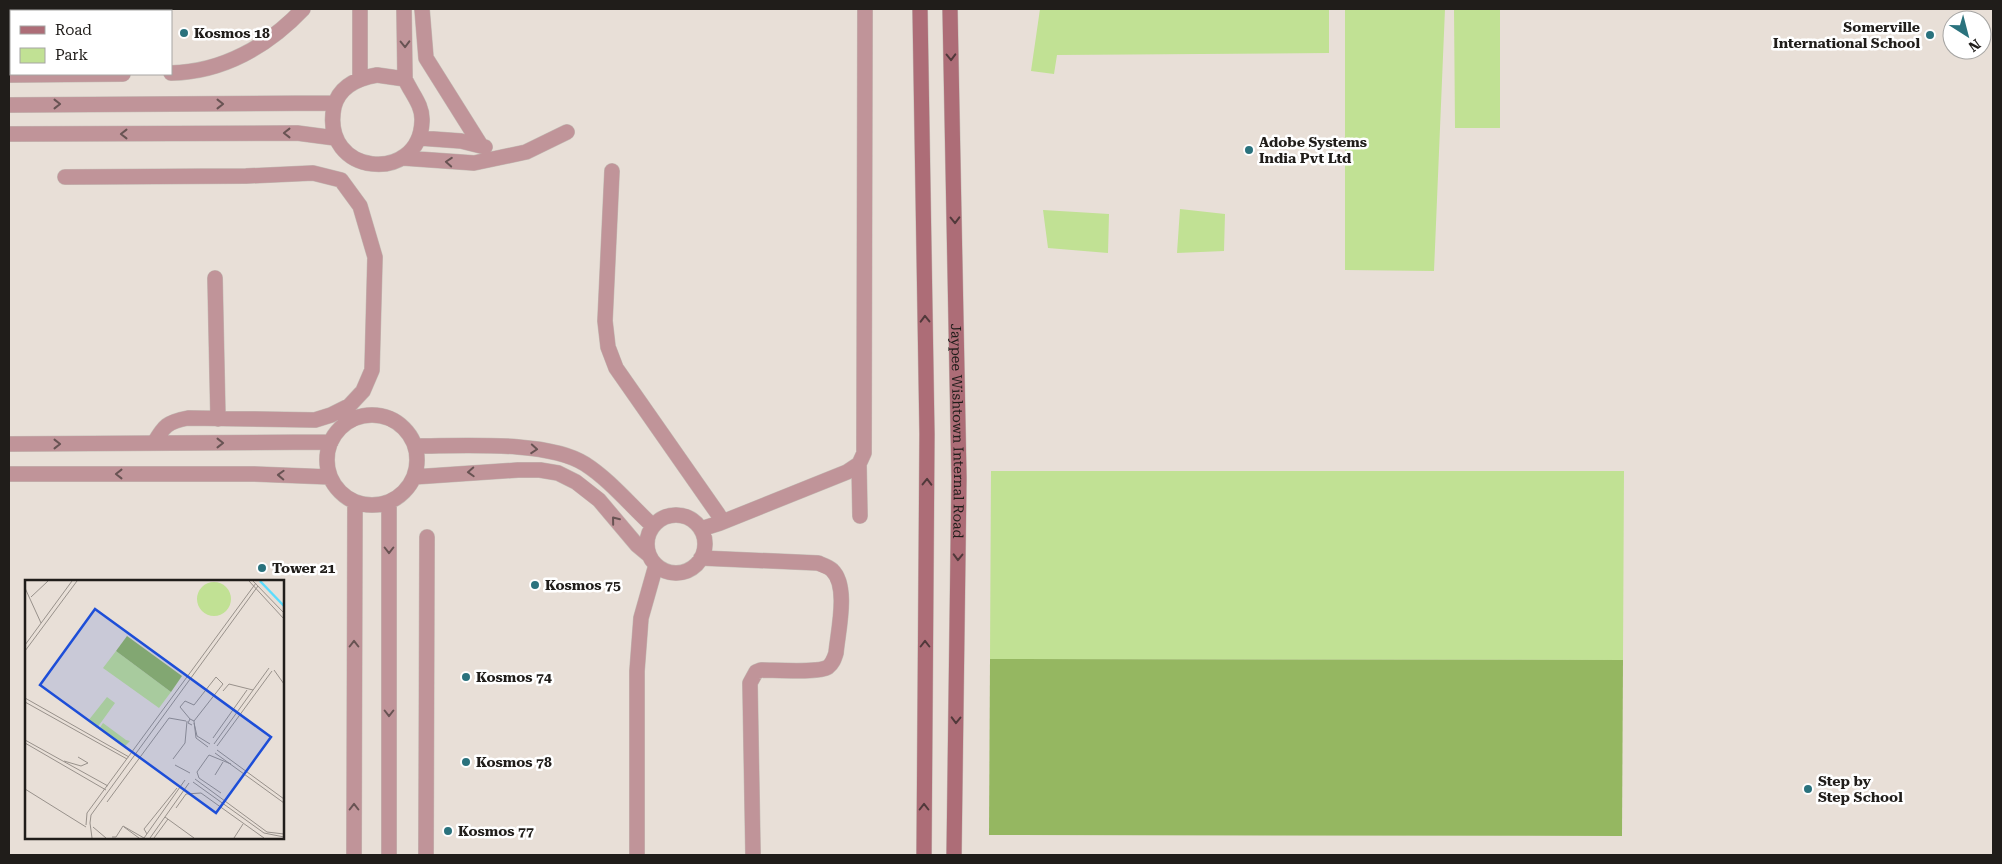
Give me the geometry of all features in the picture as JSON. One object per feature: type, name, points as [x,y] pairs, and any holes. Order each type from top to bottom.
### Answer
[{"type":"street","points":[[172,73],[183,73],[218,66],[243,56],[268,40],[302,9]]},
{"type":"street","points":[[360,9],[360,78]]},
{"type":"street","points":[[404,9],[405,79],[419,103],[422,120],[419,138],[403,158],[394,162],[377,166],[359,162],[345,152],[335,138],[332,120],[335,103],[345,88],[360,78],[377,75],[405,79]]},
{"type":"street","points":[[422,9],[426,58],[480,144]]},
{"type":"street","points":[[860,516],[859,464],[864,453],[865,9]]},
{"type":"street","points":[[920,9],[927,434],[924,855]]},
{"type":"street","name":"Jaypee Wishtown Internal Road","points":[[950,9],[959,478],[954,855]]},
{"type":"street","points":[[9,105],[335,103]]},
{"type":"street","points":[[9,134],[297,132],[335,138]]},
{"type":"street","points":[[403,158],[474,163],[494,157],[526,152],[567,132]]},
{"type":"street","points":[[419,138],[480,144],[486,147],[494,157]]},
{"type":"street","points":[[612,171],[605,321],[608,347],[616,368],[718,514],[720,523]]},
{"type":"street","points":[[65,177],[246,176],[313,173],[341,180],[360,206],[375,257],[372,370],[363,391],[349,406],[331,415],[314,420],[188,418],[175,421],[168,424],[154,444]]},
{"type":"street","points":[[215,278],[218,419]]},
{"type":"street","points":[[372,414],[390,418],[404,428],[416,446],[418,460],[414,477],[404,492],[389,502],[372,505],[354,502],[340,492],[330,477],[327,460],[330,442],[340,428],[355,418],[372,414]]},
{"type":"street","points":[[9,444],[330,442]]},
{"type":"street","points":[[416,446],[492,446],[556,451],[584,463],[597,473],[653,526]]},
{"type":"street","points":[[701,529],[847,472],[859,464]]},
{"type":"street","points":[[414,477],[518,470],[540,470],[558,473],[576,482],[600,500],[637,545],[653,560],[666,571],[688,570],[701,558],[705,540],[701,529],[690,518],[677,515],[664,518],[653,526],[648,535],[647,545],[653,560],[641,618],[637,671],[637,855]]},
{"type":"street","points":[[9,474],[243,474],[330,477]]},
{"type":"street","points":[[354,502],[354,855]]},
{"type":"street","points":[[389,502],[389,855]]},
{"type":"street","points":[[426,855],[427,537]]},
{"type":"street","points":[[701,558],[818,563],[831,568],[838,577],[842,589],[836,653],[833,662],[827,668],[816,670],[761,670],[756,672],[750,683],[753,855]]},
{"type":"green space","points":[[1040,9],[1329,9],[1329,53],[1057,55],[1054,74],[1031,71]]},
{"type":"green space","points":[[1345,9],[1445,9],[1434,271],[1345,270]]},
{"type":"green space","points":[[1454,9],[1500,9],[1500,128],[1455,128]]},
{"type":"green space","points":[[1180,209],[1225,214],[1224,251],[1177,253]]},
{"type":"green space","points":[[1043,210],[1109,214],[1108,253],[1048,248]]},
{"type":"green space","points":[[991,471],[1624,471],[1623,660],[990,659]]},
{"type":"green space","points":[[990,659],[1623,660],[1622,836],[989,835]]},
{"type":"place","name":"Kosmos 18","points":[[184,33]]},
{"type":"place","name":"Somerville International School","points":[[1930,35]]},
{"type":"place","name":"Adobe Systems India Pvt Ltd","points":[[1249,150]]},
{"type":"place","name":"Tower 21","points":[[262,568]]},
{"type":"place","name":"Kosmos 75","points":[[535,585]]},
{"type":"place","name":"Kosmos 74","points":[[466,677]]},
{"type":"place","name":"Kosmos 78","points":[[466,762]]},
{"type":"place","name":"Step by Step School","points":[[1808,789]]},
{"type":"place","name":"Kosmos 77","points":[[448,831]]}]
